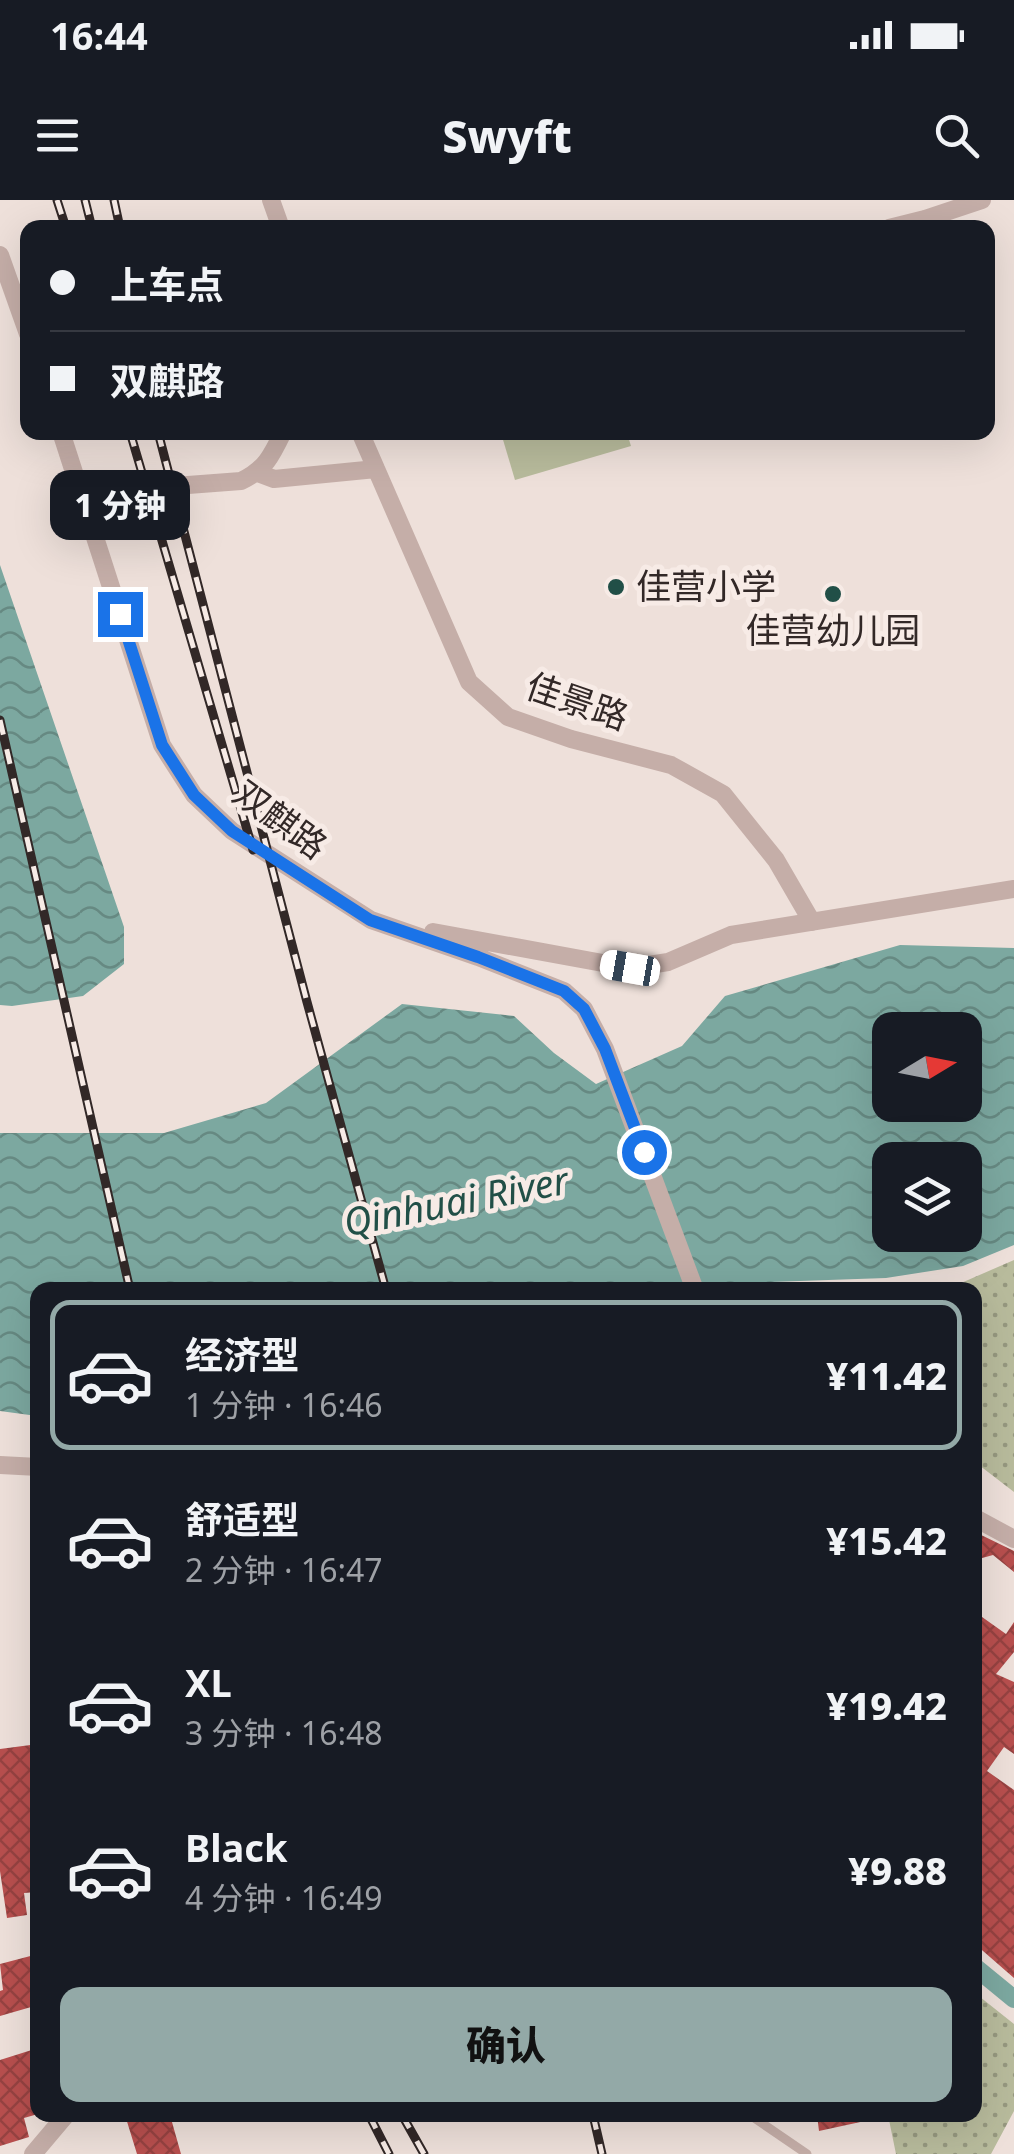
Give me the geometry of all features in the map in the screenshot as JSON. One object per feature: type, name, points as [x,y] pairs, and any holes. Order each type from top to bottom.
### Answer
[{"type":"street","points":[[920,220],[982,200]]},
{"type":"street","points":[[0,254],[20,311]]},
{"type":"street","name":"双麒路","points":[[64,440],[162,745],[194,795],[232,831],[370,920],[564,991],[584,1009],[605,1049],[692,1282]]},
{"type":"street","points":[[82,494],[242,481],[258,473],[279,440]]},
{"type":"street","name":"佳景路","points":[[363,440],[469,682],[508,717],[571,739],[671,765],[723,794],[776,860],[812,922]]},
{"type":"street","points":[[258,473],[274,479],[376,469]]},
{"type":"street","points":[[370,920],[630,968],[668,962],[731,934],[1014,889]]},
{"type":"street","points":[[0,1465],[30,1467]]},
{"type":"street","points":[[982,1522],[1014,1539]]},
{"type":"street","points":[[32,2154],[60,2122]]},
{"type":"lane","points":[[760,2122],[807,2154]]},
{"type":"green space","points":[[503,440],[629,440],[631,446],[515,480]]},
{"type":"green space","points":[[1014,1260],[1014,1492],[982,1467],[982,1282],[963,1282]]},
{"type":"green space","points":[[982,1999],[1014,2024],[1014,2111],[991,2154],[896,2154],[889,2122],[982,2122]]},
{"type":"water","points":[[0,565],[124,927],[124,964],[83,996],[12,1006],[0,1005]]},
{"type":"water","name":"Qinhuai River","points":[[900,945],[1014,948],[1014,1245],[963,1266],[886,1278],[771,1282],[30,1282],[30,1415],[0,1411],[0,1133],[164,1133],[266,1103],[402,1004],[514,1016],[596,1084],[682,1046],[725,996]]},
{"type":"building","points":[[982,1535],[1014,1551],[1014,1572],[993,1555],[982,1558]]},
{"type":"building","points":[[982,1617],[1006,1634],[1014,1622],[1014,1652],[996,1674],[1014,1682],[1014,1754],[1004,1747],[987,1771],[1014,1790],[1014,1978],[982,1950]]},
{"type":"building","points":[[30,1745],[30,1893],[24,1893],[27,1915],[7,1918],[0,1871],[0,1749]]},
{"type":"building","points":[[30,1956],[30,2007],[0,2016],[0,1964]]},
{"type":"building","points":[[30,2051],[30,2116],[24,2118],[29,2137],[0,2146],[0,2060]]},
{"type":"building","points":[[127,2122],[172,2122],[181,2154],[137,2154]]},
{"type":"building","points":[[818,2122],[860,2122],[819,2131]]},
{"type":"waterway","points":[[982,1973],[1014,1999]]},
{"type":"railway","points":[[57,200],[63,220]]},
{"type":"railway","points":[[85,200],[90,220]]},
{"type":"railway","points":[[114,200],[118,220]]},
{"type":"railway","points":[[132,440],[253,850]]},
{"type":"railway","points":[[160,440],[384,1282]]},
{"type":"railway","points":[[0,720],[128,1282]]},
{"type":"railway","points":[[373,2122],[389,2154]]},
{"type":"railway","points":[[406,2122],[424,2154]]},
{"type":"railway","points":[[595,2122],[602,2154]]},
{"type":"place","name":"佳营小学","points":[[616,587]]},
{"type":"place","name":"佳营幼儿园","points":[[833,594]]},
{"type":"route","points":[[120,614],[162,745],[194,795],[232,831],[370,920],[564,991],[584,1009],[605,1049],[644,1152]]}]
